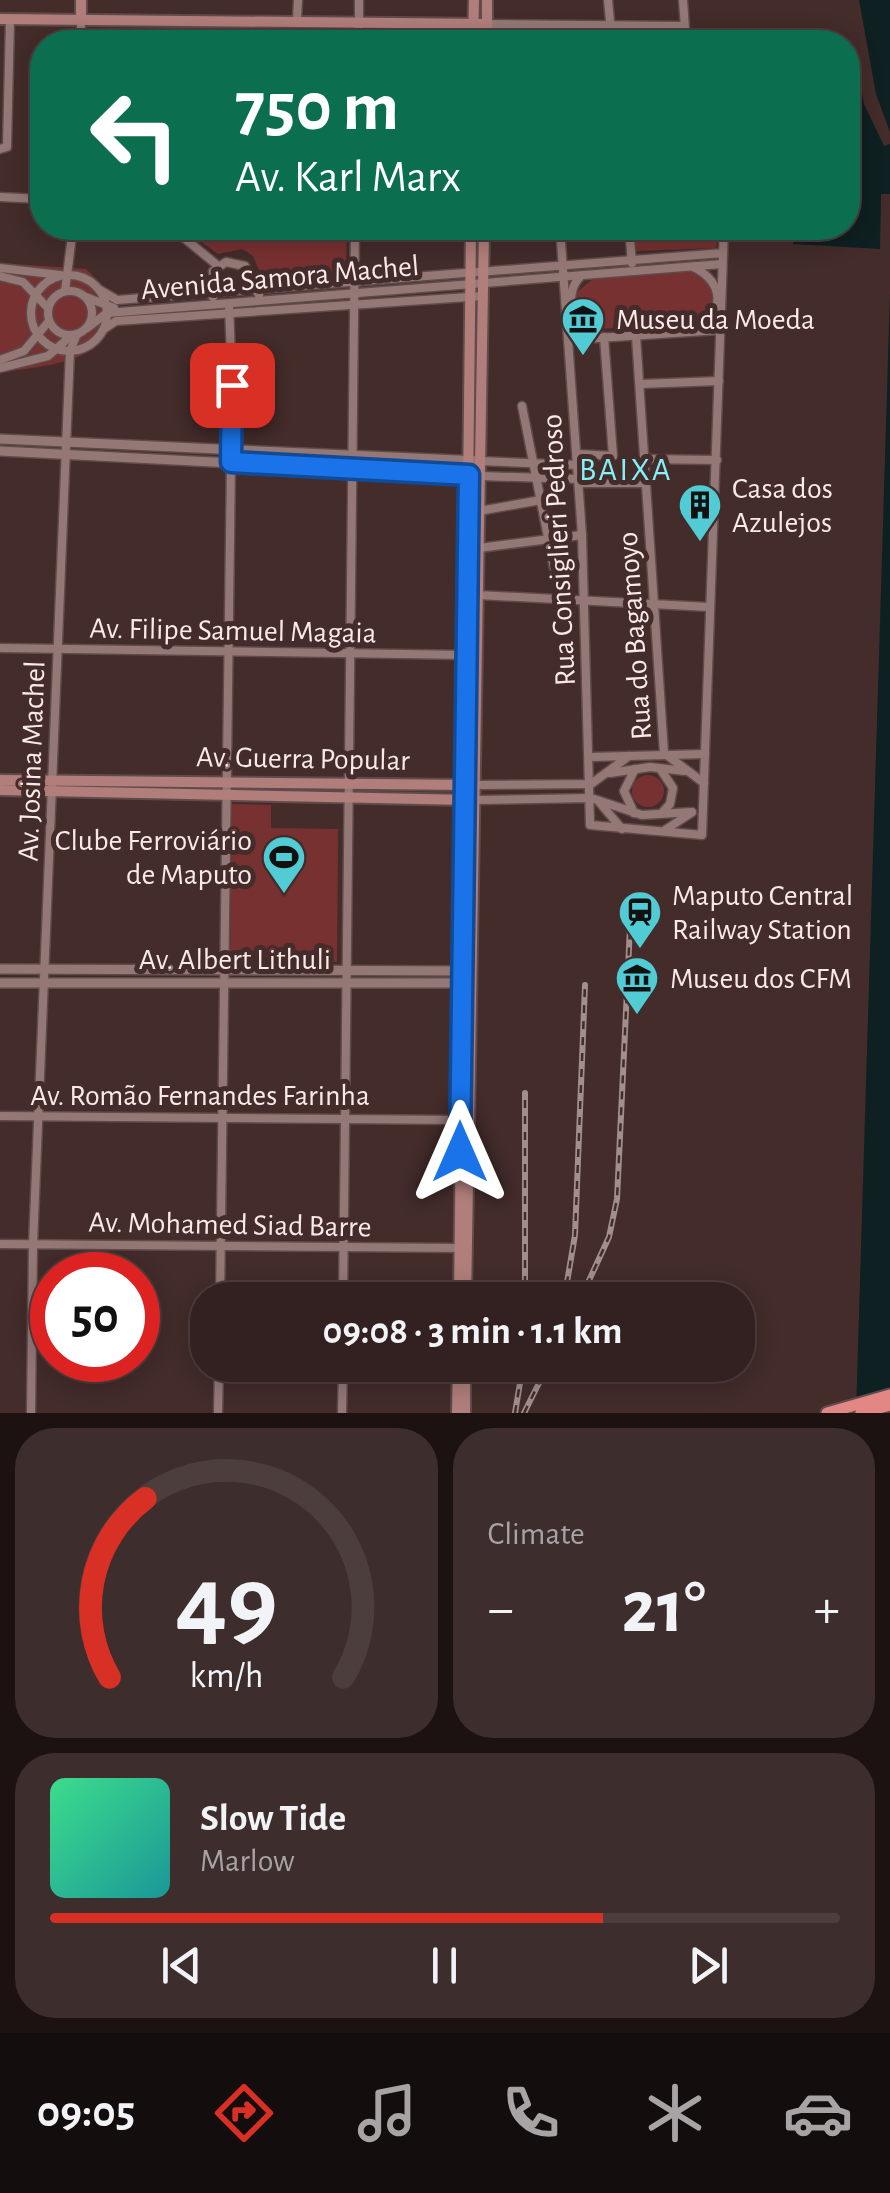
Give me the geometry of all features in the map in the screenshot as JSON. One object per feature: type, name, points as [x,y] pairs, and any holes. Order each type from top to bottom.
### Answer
[{"type":"highway","points":[[826,1413],[890,1395]]},
{"type":"highway","points":[[861,1413],[890,1405]]},
{"type":"main road","points":[[81,0],[81,21]]},
{"type":"main road","points":[[473,30],[474,0]]},
{"type":"main road","points":[[487,0],[487,30]]},
{"type":"main road","points":[[5,19],[487,24]]},
{"type":"main road","points":[[472,240],[477,283]]},
{"type":"main road","points":[[472,655],[478,595],[480,510],[474,461],[477,283],[482,240]]},
{"type":"main road","points":[[462,1282],[460,1120],[475,475]]},
{"type":"main road","name":"Av. Guerra Popular","points":[[0,780],[52,785],[349,789],[470,785]]},
{"type":"main road","name":"Av. Guerra Popular","points":[[226,787],[288,782],[470,800]]},
{"type":"main road","name":"Av. Guerra Popular","points":[[0,790],[52,785]]},
{"type":"main road","points":[[463,1282],[465,977]]},
{"type":"main road","points":[[461,1413],[462,1382]]},
{"type":"street","points":[[297,20],[298,0]]},
{"type":"street","points":[[358,0],[359,30]]},
{"type":"street","points":[[608,0],[610,30]]},
{"type":"street","points":[[683,0],[683,30]]},
{"type":"street","points":[[2,150],[5,19]]},
{"type":"street","points":[[81,21],[81,30]]},
{"type":"street","points":[[487,24],[682,26]]},
{"type":"street","points":[[544,25],[545,30]]},
{"type":"street","points":[[0,197],[30,198]]},
{"type":"street","points":[[66,291],[73,240]]},
{"type":"street","points":[[186,240],[217,266]]},
{"type":"street","points":[[343,1282],[355,240]]},
{"type":"street","name":"Rua Consiglieri Pedroso","points":[[561,240],[582,535],[591,784],[595,800],[590,825],[622,829]]},
{"type":"street","points":[[630,240],[632,271]]},
{"type":"street","points":[[595,800],[622,829],[702,835],[724,240]]},
{"type":"street","points":[[60,276],[35,295],[31,316],[39,336],[58,349],[70,351],[94,342],[116,321],[355,292],[477,283],[563,266],[723,253]]},
{"type":"street","points":[[214,300],[210,278],[217,266],[226,262],[246,266],[260,297]]},
{"type":"street","points":[[74,335],[58,332],[49,321],[48,308],[54,297],[66,291],[107,311],[722,264]]},
{"type":"street","points":[[686,266],[710,277],[719,298],[709,322],[690,332]]},
{"type":"street","points":[[0,268],[18,274],[48,308]]},
{"type":"street","points":[[0,276],[70,274],[117,300],[214,300]]},
{"type":"street","points":[[584,275],[572,286],[571,303],[578,325],[591,338]]},
{"type":"street","points":[[100,290],[107,311],[104,329]]},
{"type":"street","name":"Avenida Samora Machel","points":[[214,300],[230,308],[260,297]]},
{"type":"street","points":[[0,368],[40,360],[87,328],[92,316],[86,298]]},
{"type":"street","points":[[221,1282],[230,308]]},
{"type":"street","name":"Avenida Samora Machel","points":[[87,328],[107,311]]},
{"type":"street","points":[[0,360],[18,355],[49,321]]},
{"type":"street","points":[[568,340],[720,330]]},
{"type":"street","name":"Av. Josina Machel","points":[[31,1413],[33,1244],[70,351],[74,335]]},
{"type":"street","name":"Rua do Bagamoyo","points":[[636,336],[664,754]]},
{"type":"street","points":[[577,454],[612,456],[604,337]]},
{"type":"street","points":[[640,384],[719,382]]},
{"type":"street","points":[[522,406],[560,598]]},
{"type":"street","points":[[0,439],[578,465]]},
{"type":"street","points":[[0,451],[646,482]]},
{"type":"street","points":[[644,459],[717,460]]},
{"type":"street","points":[[480,510],[541,500]]},
{"type":"street","points":[[479,548],[582,535]]},
{"type":"street","points":[[478,595],[708,607]]},
{"type":"street","name":"Av. Filipe Samuel Magaia","points":[[0,648],[472,655]]},
{"type":"street","points":[[664,754],[704,783]]},
{"type":"street","points":[[590,758],[705,754]]},
{"type":"street","points":[[591,784],[629,756]]},
{"type":"street","points":[[602,776],[656,768],[690,772]]},
{"type":"street","points":[[656,768],[672,788],[670,804],[658,815]]},
{"type":"street","points":[[634,813],[624,790],[635,769]]},
{"type":"street","name":"Av. Guerra Popular","points":[[470,785],[591,784]]},
{"type":"street","name":"Av. Guerra Popular","points":[[470,800],[595,800],[634,813],[692,812]]},
{"type":"street","points":[[661,832],[703,804]]},
{"type":"street","name":"Av. Albert Lithuli","points":[[0,969],[346,970],[465,977]]},
{"type":"street","name":"Av. Albert Lithuli","points":[[0,983],[346,984],[465,977]]},
{"type":"street","name":"Av. Romão Fernandes Farinha","points":[[0,1116],[460,1120]]},
{"type":"street","name":"Av. Mohamed Siad Barre","points":[[0,1244],[460,1248]]},
{"type":"street","points":[[218,1413],[219,1382]]},
{"type":"street","points":[[342,1413],[343,1382]]},
{"type":"shaded area","points":[[859,0],[890,0],[890,132],[876,94]]},
{"type":"shaded area","points":[[90,29],[218,30],[90,30]]},
{"type":"shaded area","points":[[860,83],[864,104],[884,146],[890,144],[890,194],[881,194],[880,249],[793,244],[793,240],[860,240]]},
{"type":"shaded area","points":[[199,240],[347,240],[346,272],[262,277],[253,256],[242,249],[218,254]]},
{"type":"shaded area","points":[[635,240],[717,240],[716,248],[635,251]]},
{"type":"shaded area","points":[[0,263],[86,269],[108,291],[109,327],[101,342],[76,358],[0,373]]},
{"type":"shaded area","points":[[689,270],[706,282],[712,299],[709,313],[693,324],[595,329],[578,316],[576,293],[595,277]]},
{"type":"shaded area","points":[[890,293],[890,1413],[856,1413]]},
{"type":"shaded area","points":[[648,775],[659,780],[664,791],[659,802],[648,807],[637,802],[632,791],[637,780]]},
{"type":"shaded area","name":"Clube Ferroviário de Maputo","points":[[232,804],[271,805],[271,828],[338,829],[337,962],[230,960]]},
{"type":"railway","points":[[588,1282],[609,1237],[617,1199],[631,906]]},
{"type":"railway","points":[[567,1282],[575,1235],[585,985]]},
{"type":"railway","points":[[525,1093],[525,1282]]},
{"type":"railway","points":[[515,1413],[520,1382]]},
{"type":"railway","points":[[524,1413],[540,1382]]},
{"type":"place","name":"Museu da Moeda","points":[[583,357]]},
{"type":"place","name":"Casa dos Azulejos","points":[[700,543]]},
{"type":"place","name":"Clube Ferroviário de Maputo","points":[[284,895]]},
{"type":"place","name":"Maputo Central Railway Station","points":[[640,950]]},
{"type":"place","name":"Museu dos CFM","points":[[637,1016]]},
{"type":"district","name":"BAIXA","points":[[626,469]]},
{"type":"route","points":[[232,385],[231,462],[469,475],[460,1152]]}]
